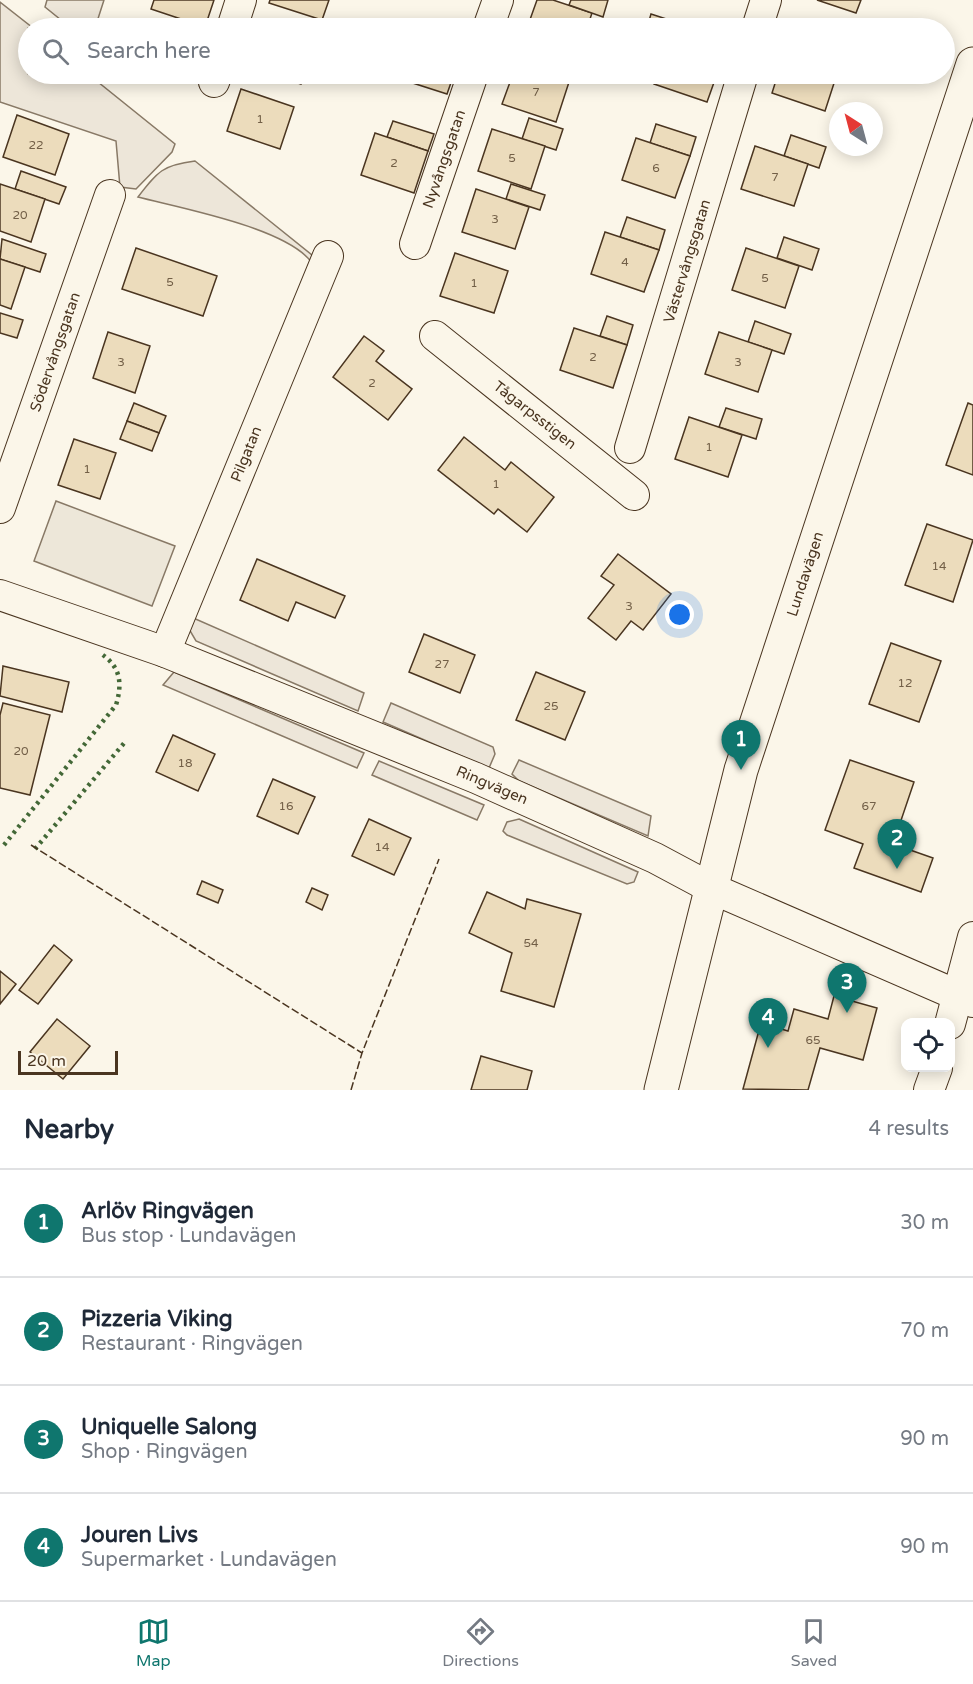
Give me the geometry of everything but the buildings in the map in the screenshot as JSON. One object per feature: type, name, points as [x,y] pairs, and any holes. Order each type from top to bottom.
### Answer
[{"type":"main road","name":"Lundavägen","points":[[661,1090],[713,890],[741,770],[973,64]]},
{"type":"street","points":[[235,18],[241,0]]},
{"type":"street","points":[[492,18],[498,0]]},
{"type":"street","points":[[760,18],[766,0]]},
{"type":"street","name":"Nyvångsgatan","points":[[415,244],[470,84]]},
{"type":"street","name":"Västervångsgatan","points":[[630,448],[740,84]]},
{"type":"street","name":"Södervångsgatan","points":[[0,508],[110,195]]},
{"type":"street","name":"Pilgatan","points":[[165,652],[328,256]]},
{"type":"street","name":"Tågarpsstigen","points":[[435,336],[634,495]]},
{"type":"street","name":"Ringvägen","points":[[0,595],[165,652],[476,778],[655,858],[713,890],[966,999]]},
{"type":"street","points":[[955,1018],[966,999],[973,938]]},
{"type":"street","points":[[929,1090],[936,1072]]},
{"type":"shaded area","points":[[47,0],[104,0],[98,18],[59,18],[45,7]]},
{"type":"shaded area","points":[[0,2],[20,18],[18,18],[18,84],[100,84],[175,144],[172,152],[136,189],[120,187],[116,141],[0,102]]},
{"type":"shaded area","points":[[195,161],[317,259],[312,263],[281,239],[232,221],[138,197],[156,175],[168,167]]},
{"type":"shaded area","points":[[56,501],[175,546],[152,606],[34,561]]},
{"type":"shaded area","points":[[191,617],[364,693],[358,711],[196,641],[189,629]]},
{"type":"shaded area","points":[[174,672],[364,753],[357,768],[163,685]]},
{"type":"shaded area","points":[[391,703],[493,747],[495,754],[489,768],[383,722]]},
{"type":"shaded area","points":[[519,760],[651,816],[648,836],[519,781],[512,774]]},
{"type":"shaded area","points":[[379,761],[484,805],[477,820],[372,775]]},
{"type":"shaded area","points":[[519,819],[638,872],[634,882],[627,884],[507,835],[503,831],[507,822]]},
{"type":"hedge","points":[[4,845],[116,705],[119,689],[118,675],[112,663],[100,653]]},
{"type":"hedge","points":[[35,849],[125,742]]},
{"type":"fence","points":[[31,845],[362,1053]]},
{"type":"fence","points":[[351,1090],[362,1053],[439,859]]},
{"type":"place","name":"Arlöv Ringvägen","points":[[741,770]]},
{"type":"place","name":"Pizzeria Viking","points":[[897,869]]},
{"type":"place","name":"Uniquelle Salong","points":[[847,1013]]},
{"type":"place","name":"Jouren Livs","points":[[768,1048]]}]
